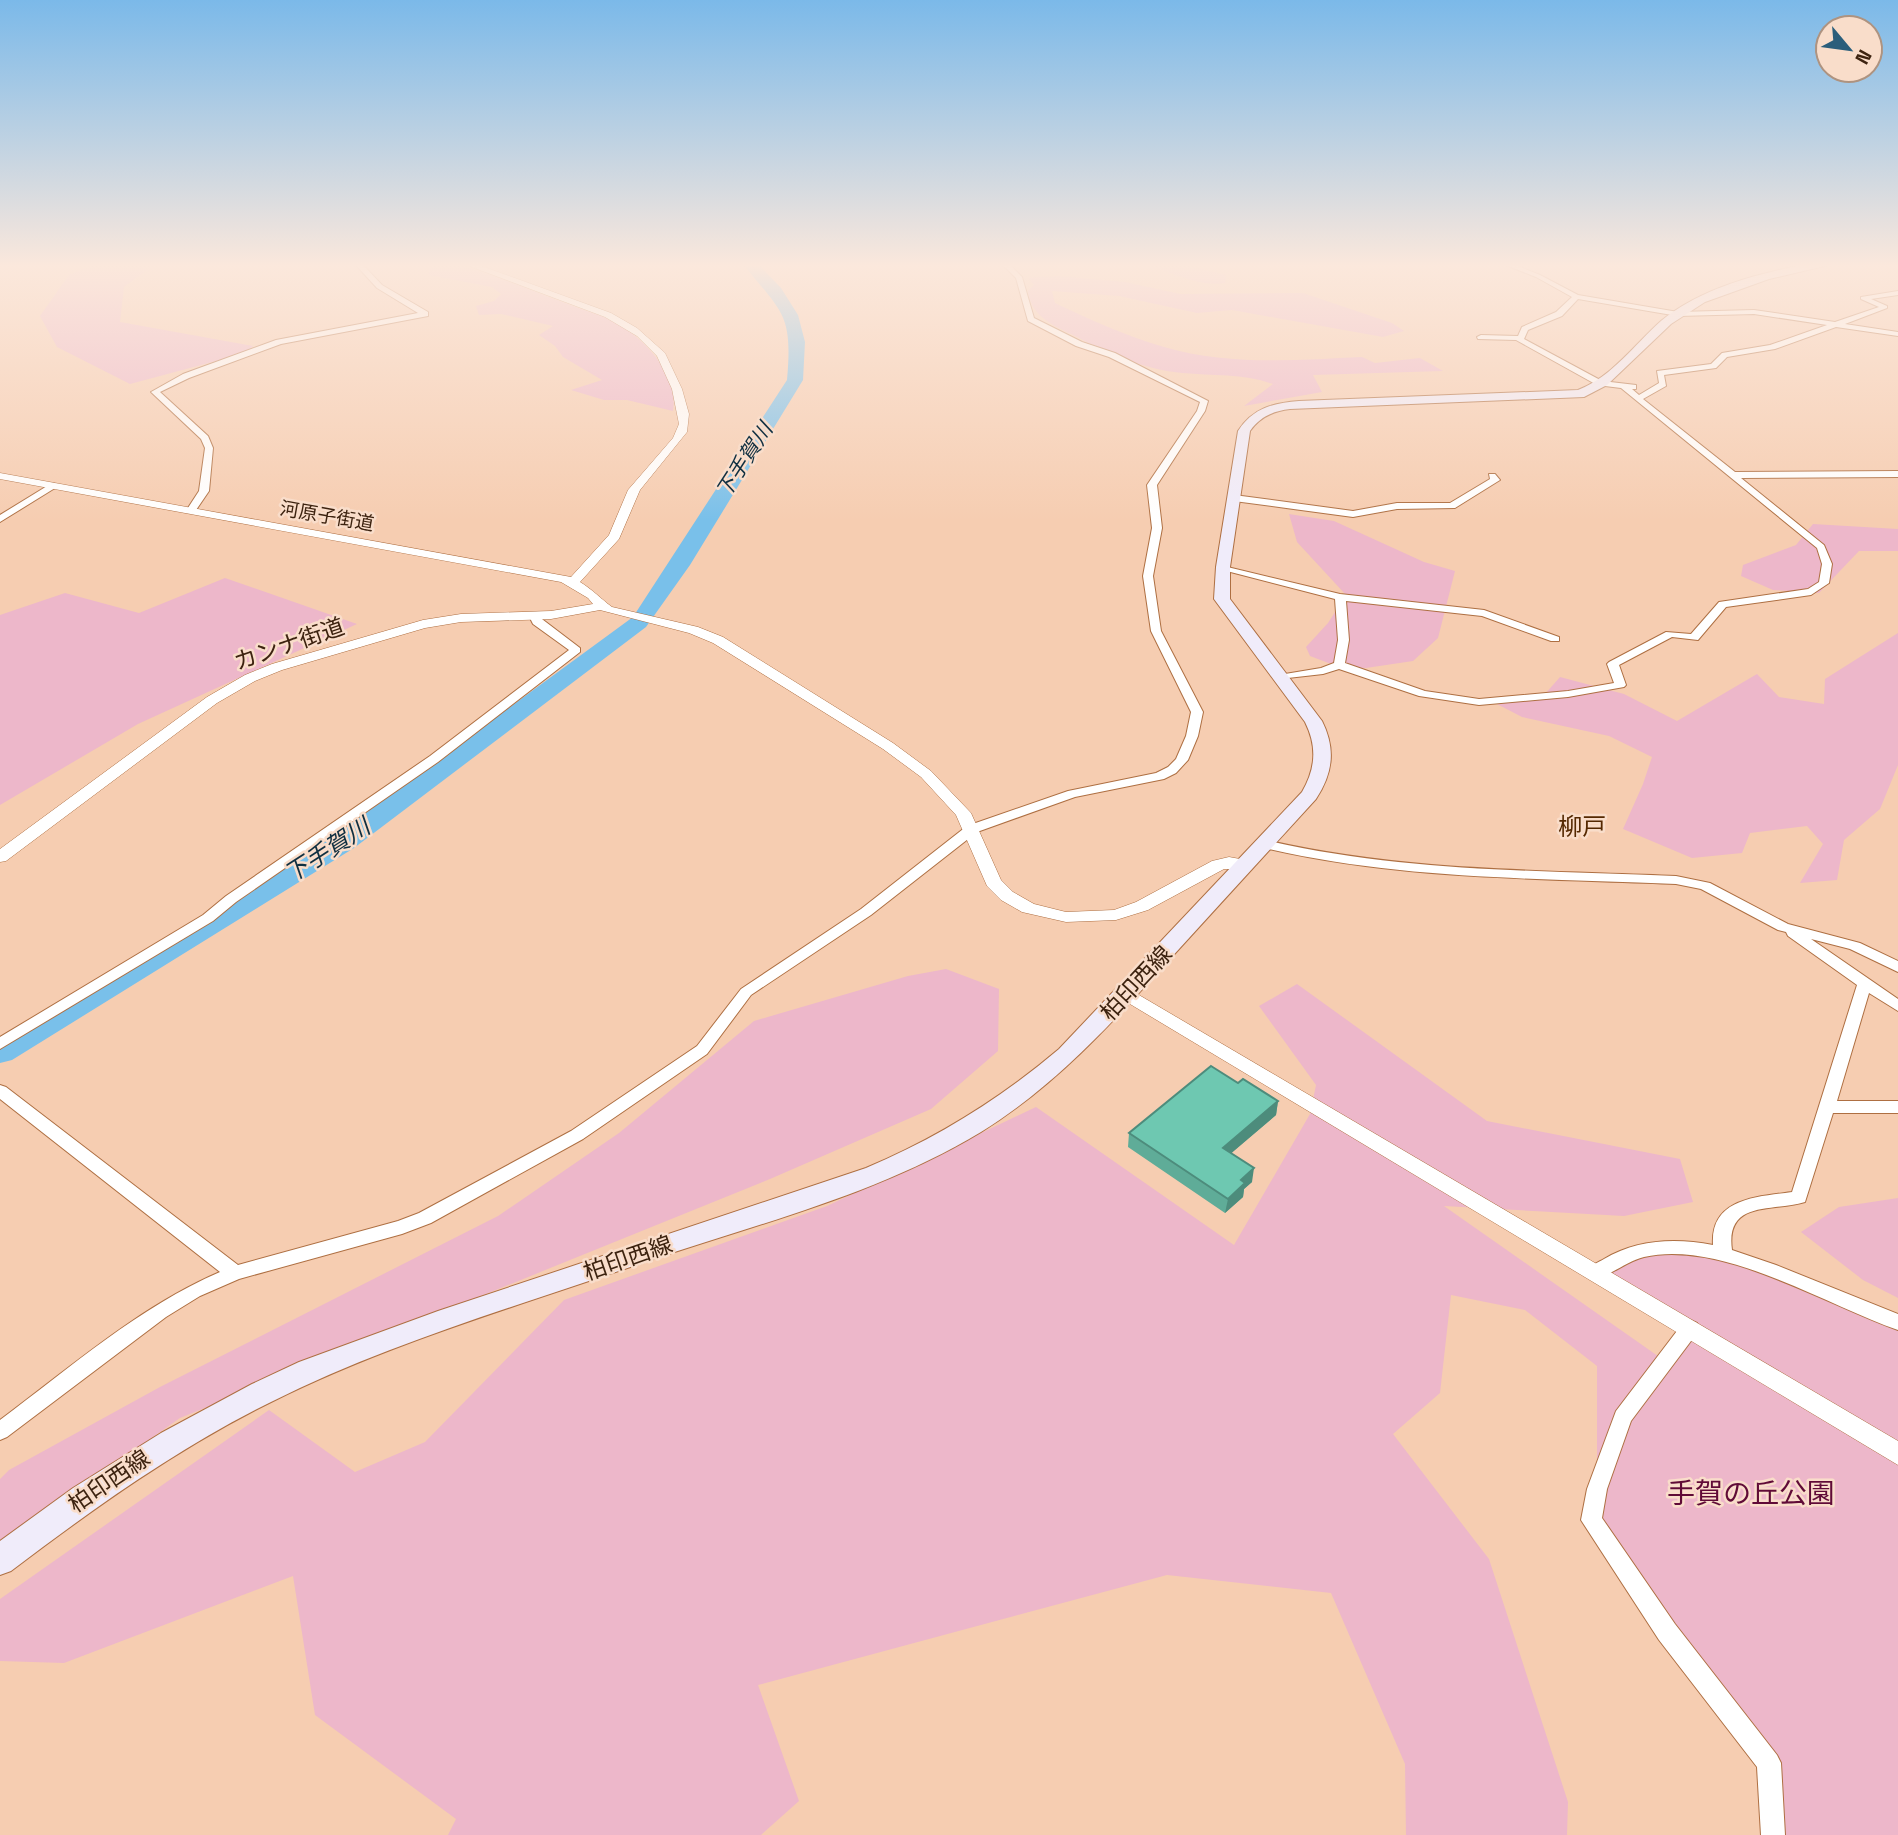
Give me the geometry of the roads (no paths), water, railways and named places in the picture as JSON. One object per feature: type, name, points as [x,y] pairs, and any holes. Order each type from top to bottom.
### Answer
[{"type":"main road","name":"柏印西線","points":[[0,1560],[141,1459],[211,1417],[281,1382],[357,1352],[896,1166],[995,1113],[1029,1088],[1060,1063],[1127,994],[1313,789],[1324,754],[1321,737],[1283,677],[1222,599],[1223,567],[1244,431],[1253,418],[1269,410],[1323,403],[1567,396],[1588,392],[1638,350]]},
{"type":"street","points":[[191,511],[204,491],[208,449],[205,438],[155,392],[186,376],[258,350]]},
{"type":"street","points":[[574,582],[619,529],[636,486],[682,431],[685,415],[674,382],[657,350]]},
{"type":"street","points":[[0,1431],[159,1312],[194,1291],[235,1273],[425,1219],[537,1159],[702,1050],[746,992],[866,912],[971,829],[1072,794],[1160,776],[1172,770],[1182,760],[1192,736],[1197,712],[1156,631],[1148,576],[1157,528],[1152,485],[1196,420],[1203,401],[1112,355],[1096,350]]},
{"type":"street","points":[[1535,350],[1600,383],[1654,388]]},
{"type":"street","points":[[1639,398],[1663,384],[1660,373],[1708,367],[1725,355],[1757,350]]},
{"type":"street","points":[[1283,677],[1323,671],[1339,665],[1434,697],[1479,702],[1568,694],[1620,685],[1613,664],[1670,634],[1694,638],[1723,604],[1811,592],[1824,583],[1826,564],[1821,547],[1624,387]]},
{"type":"street","points":[[1734,475],[1898,474]]},
{"type":"street","name":"河原子街道","points":[[0,475],[574,582],[593,595],[602,606],[693,631],[726,644],[888,746],[942,789],[963,813],[993,882],[1007,896],[1028,908],[1066,917],[1116,915],[1142,906],[1218,864],[1229,862],[1245,865]]},
{"type":"street","points":[[1234,498],[1353,514],[1397,506],[1452,506],[1495,480],[1492,476]]},
{"type":"street","points":[[0,519],[52,486]]},
{"type":"street","points":[[1223,567],[1340,597],[1484,613],[1555,639]]},
{"type":"street","points":[[1339,665],[1343,640],[1340,597]]},
{"type":"street","name":"カンナ街道","points":[[0,857],[212,700],[250,678],[316,655],[435,622],[461,618],[534,616],[602,606]]},
{"type":"street","points":[[0,1044],[208,918],[231,899],[434,759],[576,650],[537,622],[534,616]]},
{"type":"street","points":[[1265,844],[1319,858],[1406,870],[1675,880],[1705,886],[1783,927],[1898,1006]]},
{"type":"street","points":[[1783,927],[1855,946],[1898,967]]},
{"type":"street","points":[[1723,1252],[1722,1229],[1728,1215],[1737,1208],[1799,1197],[1865,983]]},
{"type":"street","points":[[1127,994],[1898,1454]]},
{"type":"street","points":[[0,1091],[235,1273]]},
{"type":"street","points":[[1828,1107],[1898,1107]]},
{"type":"street","points":[[1596,1272],[1615,1259],[1644,1249],[1677,1247],[1723,1252],[1898,1322]]},
{"type":"street","points":[[1690,1328],[1623,1417],[1597,1489],[1591,1520],[1667,1632],[1769,1763],[1773,1835]]},
{"type":"waterway","name":"下手賀川","points":[[643,615],[679,565],[795,380],[797,350]]},
{"type":"waterway","name":"下手賀川","points":[[0,1052],[344,842],[638,622]]},
{"type":"district","name":"柳戸","points":[[1582,826]]},
{"type":"park label","name":"手賀の丘公園","points":[[1751,1493]]}]
